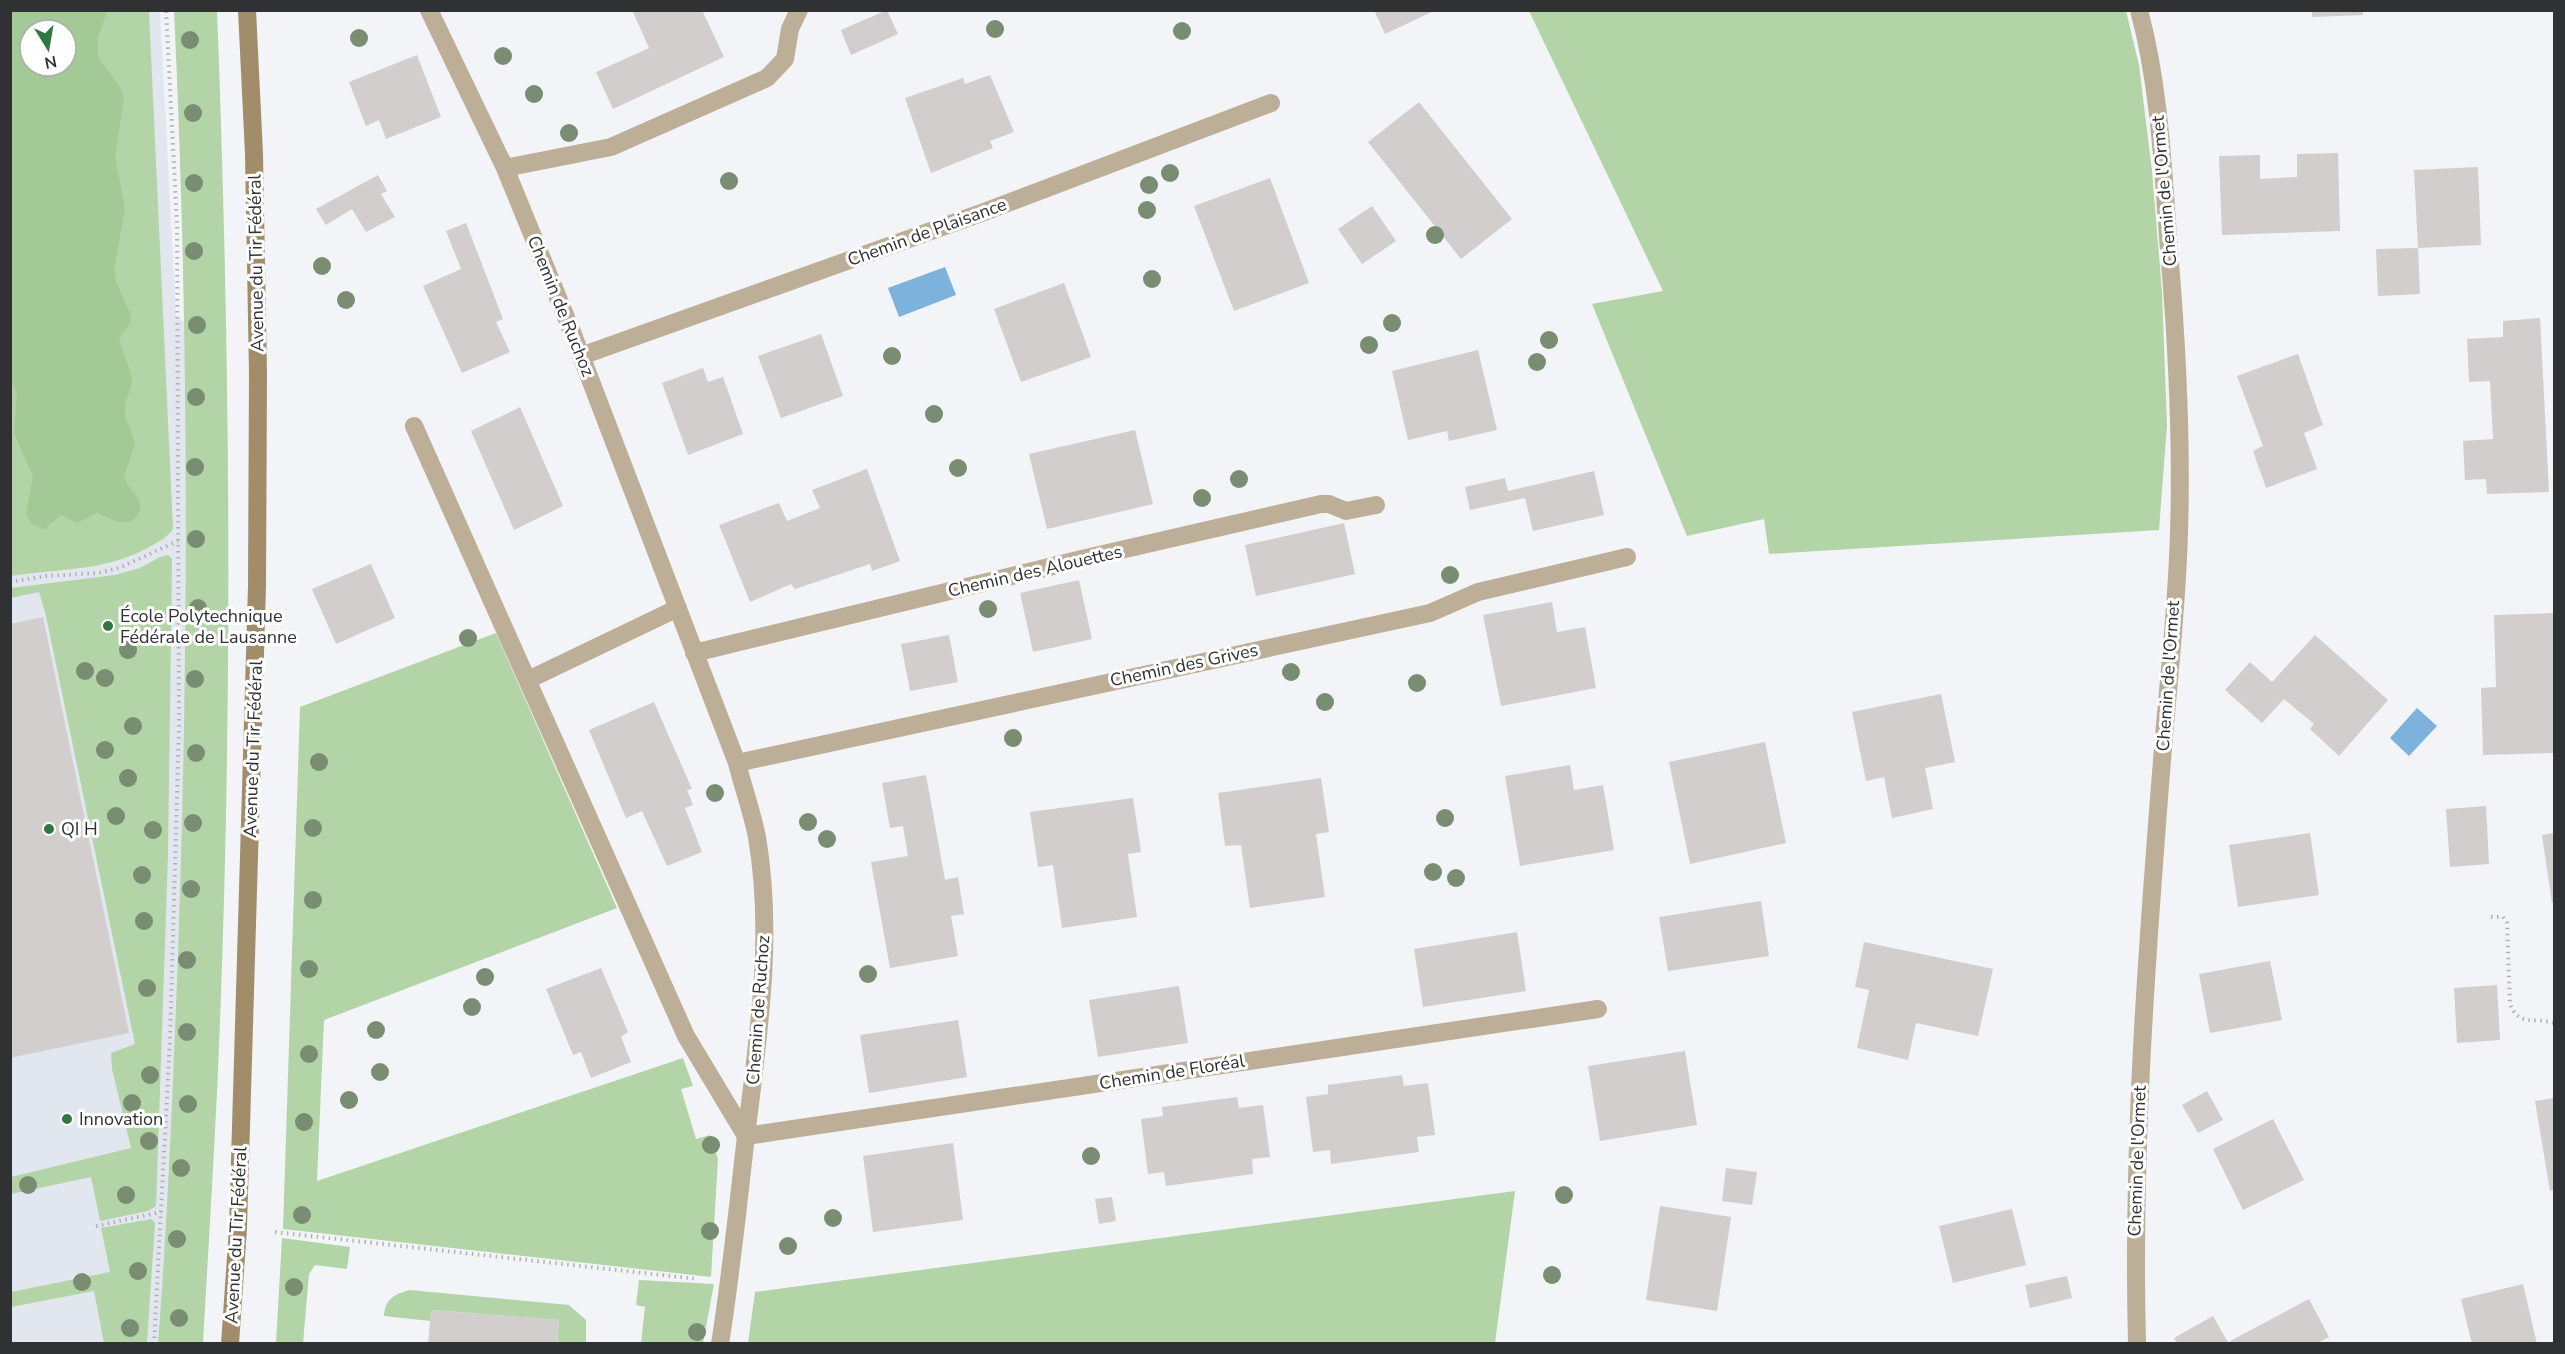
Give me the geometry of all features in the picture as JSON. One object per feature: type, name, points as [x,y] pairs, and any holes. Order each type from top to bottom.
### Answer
[{"type":"main road","name":"Avenue du Tir Fédéral","points":[[231,1344],[239,1216],[257,586],[255,200],[247,10]]},
{"type":"street","name":"Chemin de Ruchoz","points":[[429,10],[505,168],[581,356],[737,763],[757,837],[763,896],[765,953],[759,1026],[730,1279],[720,1344]]},
{"type":"street","points":[[505,168],[611,147],[767,78],[785,59],[790,29],[799,10]]},
{"type":"street","name":"Chemin de l'Ormet","points":[[2137,1344],[2136,1153],[2141,1040],[2179,534],[2177,346],[2160,136],[2150,50],[2139,10]]},
{"type":"street","name":"Chemin de Plaisance","points":[[581,356],[963,220],[1271,103]]},
{"type":"street","name":"Chemin de Ruchoz","points":[[414,426],[686,1036],[746,1136]]},
{"type":"street","name":"Chemin des Alouettes","points":[[694,653],[1321,504],[1329,504],[1346,511],[1376,505]]},
{"type":"street","name":"Chemin des Grives","points":[[737,763],[1430,613],[1478,592],[1627,557]]},
{"type":"street","points":[[528,680],[678,608]]},
{"type":"street","name":"Chemin de Floréal","points":[[746,1136],[1598,1009]]},
{"type":"path","points":[[154,1344],[173,933],[179,728],[177,224],[166,10]]},
{"type":"path","points":[[10,582],[46,576],[98,573],[119,568],[178,541]]},
{"type":"path","points":[[2491,917],[2503,917],[2507,923],[2510,1004],[2514,1014],[2522,1020],[2554,1023]]},
{"type":"path","points":[[96,1226],[161,1212]]},
{"type":"path","points":[[275,1232],[637,1274],[711,1280],[730,1279]]},
{"type":"shaded area","name":"École Polytechnique Fédérale de Lausanne","points":[[10,11],[160,11],[176,316],[205,336],[171,1343],[11,1343]]},
{"type":"green space","points":[[217,10],[225,263],[228,516],[227,769],[218,1062],[203,1343],[158,1344],[178,955],[186,601],[185,365],[174,11]]},
{"type":"green space","points":[[10,11],[149,11],[173,529],[166,537],[134,554],[117,561],[83,568],[11,576]]},
{"type":"green space","points":[[10,11],[107,11],[98,38],[98,55],[119,85],[124,99],[115,157],[125,209],[114,269],[116,282],[131,315],[130,323],[119,339],[132,377],[125,404],[125,416],[135,443],[124,477],[140,505],[137,516],[130,522],[118,522],[97,513],[77,523],[61,515],[45,529],[38,528],[31,522],[26,514],[33,477],[14,433],[17,393],[10,380]]},
{"type":"green space","points":[[1529,11],[2126,11],[2139,65],[2152,171],[2162,292],[2167,425],[2159,530],[1769,554],[1764,519],[1687,536],[1592,304],[1663,291]]},
{"type":"green space","points":[[168,555],[172,559],[168,855],[156,1206],[148,1211],[100,1221],[91,1177],[11,1194],[11,1177],[131,1148],[112,1069],[111,1053],[135,1044],[46,616],[39,592],[11,598],[11,588],[115,575],[140,568]]},
{"type":"green space","points":[[496,633],[617,908],[324,1020],[317,1181],[683,1058],[693,1086],[681,1089],[696,1139],[710,1135],[718,1159],[711,1277],[283,1229],[300,707]]},
{"type":"green space","points":[[1515,1191],[1495,1343],[748,1343],[755,1292]]},
{"type":"green space","points":[[151,1219],[155,1223],[147,1343],[104,1343],[94,1291],[11,1307],[11,1292],[110,1272],[101,1228]]},
{"type":"green space","points":[[282,1238],[350,1247],[347,1269],[315,1265],[309,1274],[303,1343],[276,1343]]},
{"type":"green space","points":[[639,1280],[714,1284],[703,1343],[641,1343],[645,1307],[636,1305]]},
{"type":"green space","points":[[410,1290],[569,1305],[586,1320],[586,1343],[557,1343],[559,1320],[432,1310],[430,1321],[384,1316],[386,1305],[391,1298]]},
{"type":"water","points":[[945,267],[956,295],[899,317],[888,288]]},
{"type":"water","points":[[2417,708],[2437,726],[2409,756],[2390,738]]},
{"type":"building","points":[[632,10],[702,10],[724,57],[613,109],[596,72],[649,48]]},
{"type":"building","points":[[887,10],[898,34],[851,55],[841,30]]},
{"type":"building","points":[[1374,10],[1436,10],[1385,34]]},
{"type":"building","points":[[2312,10],[2363,10],[2363,15],[2312,17]]},
{"type":"building","points":[[417,55],[441,117],[386,139],[379,120],[366,126],[349,82]]},
{"type":"building","points":[[990,75],[1014,132],[990,141],[993,148],[931,173],[905,98],[963,78],[965,84]]},
{"type":"building","points":[[1419,102],[1512,219],[1461,259],[1368,142]]},
{"type":"building","points":[[2338,153],[2340,231],[2222,235],[2219,156],[2260,155],[2260,179],[2297,177],[2297,154]]},
{"type":"building","points":[[2478,167],[2481,245],[2418,248],[2414,170]]},
{"type":"building","points":[[378,175],[387,191],[381,194],[395,217],[366,232],[352,209],[326,225],[316,209]]},
{"type":"building","points":[[1270,178],[1309,283],[1234,311],[1194,206]]},
{"type":"building","points":[[1372,206],[1396,241],[1362,264],[1338,229]]},
{"type":"building","points":[[466,223],[503,319],[496,322],[510,352],[462,373],[423,286],[461,269],[446,231]]},
{"type":"building","points":[[2418,248],[2420,294],[2378,296],[2376,249]]},
{"type":"building","points":[[1064,283],[1091,357],[1021,382],[994,309]]},
{"type":"building","points":[[2540,318],[2549,492],[2487,494],[2486,479],[2465,480],[2463,441],[2493,439],[2490,381],[2469,382],[2467,339],[2503,337],[2503,321]]},
{"type":"building","points":[[821,334],[843,396],[781,418],[758,356]]},
{"type":"building","points":[[1478,350],[1497,430],[1449,441],[1447,431],[1408,440],[1392,371]]},
{"type":"building","points":[[2298,354],[2323,425],[2304,433],[2317,469],[2266,488],[2253,451],[2263,446],[2237,376]]},
{"type":"building","points":[[703,368],[708,382],[723,377],[743,434],[688,455],[662,383]]},
{"type":"building","points":[[520,407],[563,506],[514,530],[471,431]]},
{"type":"building","points":[[1135,430],[1153,504],[1047,529],[1029,454]]},
{"type":"building","points":[[867,469],[900,561],[872,571],[870,564],[795,589],[791,584],[750,602],[719,525],[779,503],[787,521],[820,508],[812,490]]},
{"type":"building","points":[[1594,471],[1604,515],[1533,531],[1525,498],[1470,510],[1465,487],[1505,478],[1508,491]]},
{"type":"building","points":[[1344,523],[1355,574],[1256,596],[1245,545]]},
{"type":"building","points":[[371,564],[395,618],[336,644],[312,589]]},
{"type":"building","points":[[1079,580],[1092,639],[1033,652],[1020,593]]},
{"type":"building","points":[[1552,602],[1557,632],[1585,627],[1596,688],[1501,706],[1483,615]]},
{"type":"building","points":[[2554,613],[2554,753],[2483,755],[2481,688],[2496,687],[2494,615]]},
{"type":"building","name":"QI H","points":[[43,617],[129,1033],[10,1058],[10,624]]},
{"type":"building","points":[[949,635],[958,682],[910,691],[901,644]]},
{"type":"building","points":[[2315,635],[2388,700],[2339,756],[2310,729],[2314,724],[2284,699],[2262,723],[2225,690],[2250,662],[2272,682]]},
{"type":"building","points":[[1941,694],[1955,762],[1925,768],[1933,809],[1892,818],[1884,777],[1866,781],[1852,712]]},
{"type":"building","points":[[654,702],[692,789],[687,790],[693,805],[685,808],[702,852],[667,866],[642,811],[626,818],[589,730]]},
{"type":"building","points":[[1765,742],[1786,843],[1690,864],[1669,762]]},
{"type":"building","points":[[1570,765],[1574,790],[1603,785],[1614,850],[1520,866],[1505,776]]},
{"type":"building","points":[[926,775],[945,880],[958,877],[964,914],[951,916],[958,956],[890,968],[871,862],[908,856],[903,826],[890,828],[882,783]]},
{"type":"building","points":[[1321,778],[1329,832],[1316,834],[1325,897],[1250,908],[1241,845],[1225,846],[1218,793]]},
{"type":"building","points":[[1133,798],[1141,852],[1128,854],[1137,917],[1062,928],[1053,865],[1038,867],[1030,812]]},
{"type":"building","points":[[2486,806],[2489,864],[2450,867],[2446,809]]},
{"type":"building","points":[[2310,833],[2319,895],[2238,907],[2229,845]]},
{"type":"building","points":[[2554,833],[2554,903],[2552,903],[2542,835]]},
{"type":"building","points":[[1761,901],[1769,956],[1668,971],[1659,917]]},
{"type":"building","points":[[1517,932],[1526,991],[1423,1007],[1414,949]]},
{"type":"building","points":[[1864,942],[1993,969],[1978,1036],[1916,1023],[1908,1060],[1857,1048],[1869,990],[1855,987]]},
{"type":"building","points":[[2270,961],[2282,1020],[2210,1033],[2199,974]]},
{"type":"building","points":[[601,968],[628,1032],[621,1037],[631,1062],[591,1078],[581,1052],[573,1055],[546,989]]},
{"type":"building","points":[[2497,985],[2500,1040],[2457,1043],[2454,988]]},
{"type":"building","points":[[1179,986],[1188,1043],[1098,1057],[1089,1000]]},
{"type":"building","points":[[958,1020],[967,1077],[869,1093],[860,1035]]},
{"type":"building","points":[[1685,1051],[1697,1125],[1600,1141],[1588,1066]]},
{"type":"building","points":[[1402,1075],[1404,1086],[1428,1083],[1435,1135],[1417,1137],[1419,1152],[1331,1164],[1330,1150],[1313,1152],[1306,1097],[1328,1094],[1328,1085]]},
{"type":"building","points":[[2207,1091],[2223,1120],[2198,1133],[2182,1105]]},
{"type":"building","points":[[1237,1097],[1239,1108],[1263,1105],[1270,1157],[1252,1159],[1253,1174],[1166,1186],[1164,1172],[1148,1174],[1141,1119],[1163,1116],[1162,1107]]},
{"type":"building","points":[[2554,1098],[2554,1190],[2550,1191],[2535,1101]]},
{"type":"building","points":[[2273,1119],[2304,1180],[2243,1210],[2213,1149]]},
{"type":"building","points":[[953,1143],[963,1220],[873,1232],[863,1156]]},
{"type":"building","points":[[1726,1168],[1757,1172],[1752,1205],[1722,1201]]},
{"type":"building","points":[[1112,1197],[1116,1221],[1099,1224],[1095,1199]]},
{"type":"building","points":[[1660,1206],[1731,1217],[1717,1311],[1646,1300]]},
{"type":"building","points":[[2012,1209],[2026,1265],[1953,1283],[1939,1226]]},
{"type":"building","points":[[2067,1276],[2072,1298],[2030,1308],[2025,1285]]},
{"type":"building","points":[[2523,1284],[2537,1344],[2472,1344],[2461,1299]]},
{"type":"building","points":[[2309,1299],[2329,1337],[2316,1344],[2231,1344],[2230,1341]]},
{"type":"building","points":[[431,1310],[559,1320],[557,1344],[428,1344]]},
{"type":"building","points":[[2213,1316],[2229,1344],[2177,1344],[2174,1338]]},
{"type":"place","name":"École Polytechnique Fédérale de Lausanne","points":[[108,626]]},
{"type":"place","name":"QI H","points":[[49,829]]},
{"type":"place","name":"Innovation","points":[[67,1119]]}]
